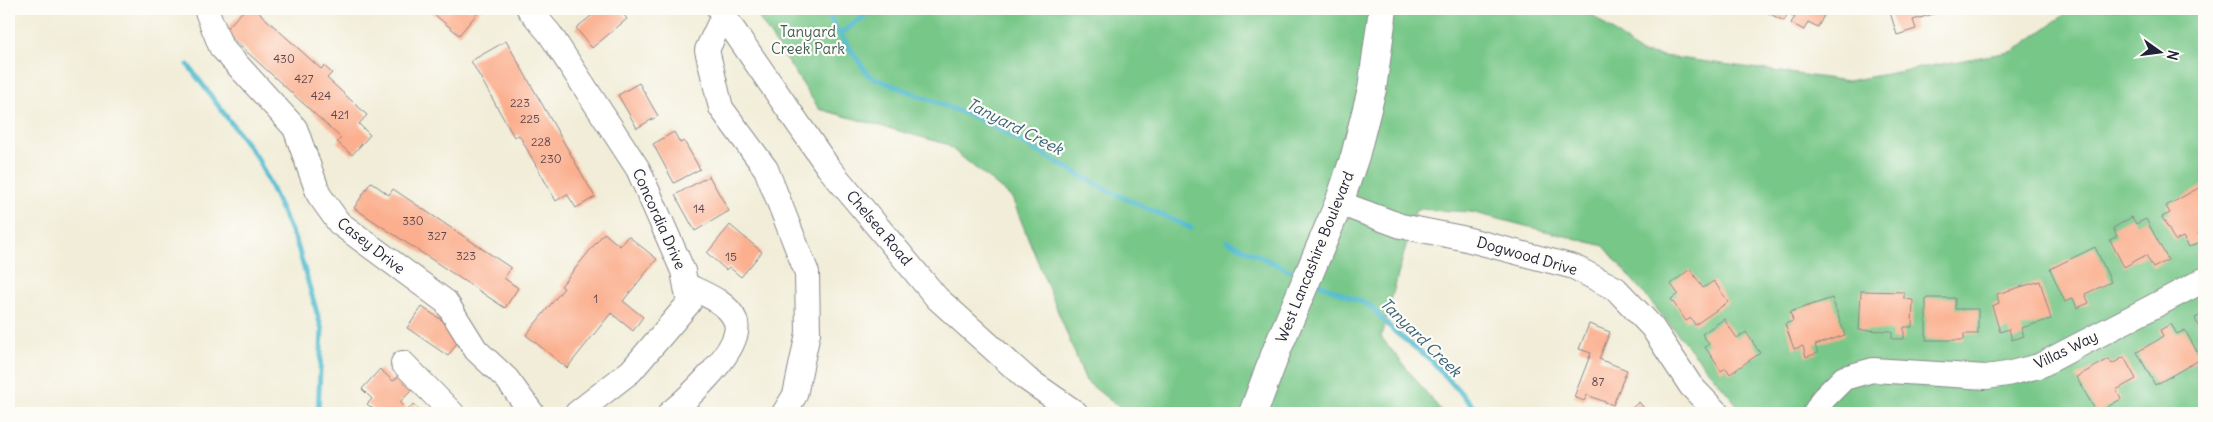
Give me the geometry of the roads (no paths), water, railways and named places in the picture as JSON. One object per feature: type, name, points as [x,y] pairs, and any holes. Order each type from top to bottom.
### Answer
[{"type":"main road","name":"West Lancashire Boulevard","points":[[1253,413],[1278,347],[1335,213],[1355,156],[1372,89],[1383,9]]},
{"type":"street","name":"Casey Drive","points":[[206,9],[222,47],[295,128],[319,195],[339,223],[446,302],[476,350],[507,379],[532,413]]},
{"type":"street","name":"Concordia Drive","points":[[529,9],[550,34],[638,168],[683,271],[689,304],[631,371],[577,413]]},
{"type":"street","points":[[721,12],[706,50],[721,108],[766,168],[807,273],[808,333],[795,407]]},
{"type":"street","name":"Chelsea Road","points":[[721,12],[828,167],[937,298],[1027,379],[1076,413]]},
{"type":"street","name":"Dogwood Drive","points":[[1335,213],[1462,238],[1574,267],[1616,289],[1652,327],[1691,386],[1717,413]]},
{"type":"street","name":"Villas Way","points":[[1815,413],[1823,399],[1844,378],[1873,370],[1986,378],[2039,366],[2204,280]]},
{"type":"street","points":[[670,413],[692,395],[725,356],[737,330],[736,320],[729,310],[709,296],[686,285]]},
{"type":"street","points":[[403,362],[452,413]]},
{"type":"waterway","name":"Tanyard Creek","points":[[825,9],[869,76],[981,120],[1109,191],[1191,228]]},
{"type":"waterway","points":[[840,34],[874,9]]},
{"type":"waterway","points":[[188,65],[258,159],[297,244],[322,330],[318,413]]},
{"type":"waterway","name":"Tanyard Creek","points":[[1227,241],[1299,275]]},
{"type":"waterway","name":"Tanyard Creek","points":[[1314,282],[1369,305],[1395,332],[1431,360],[1479,413]]},
{"type":"park label","name":"Tanyard Creek Park","points":[[808,40]]}]
